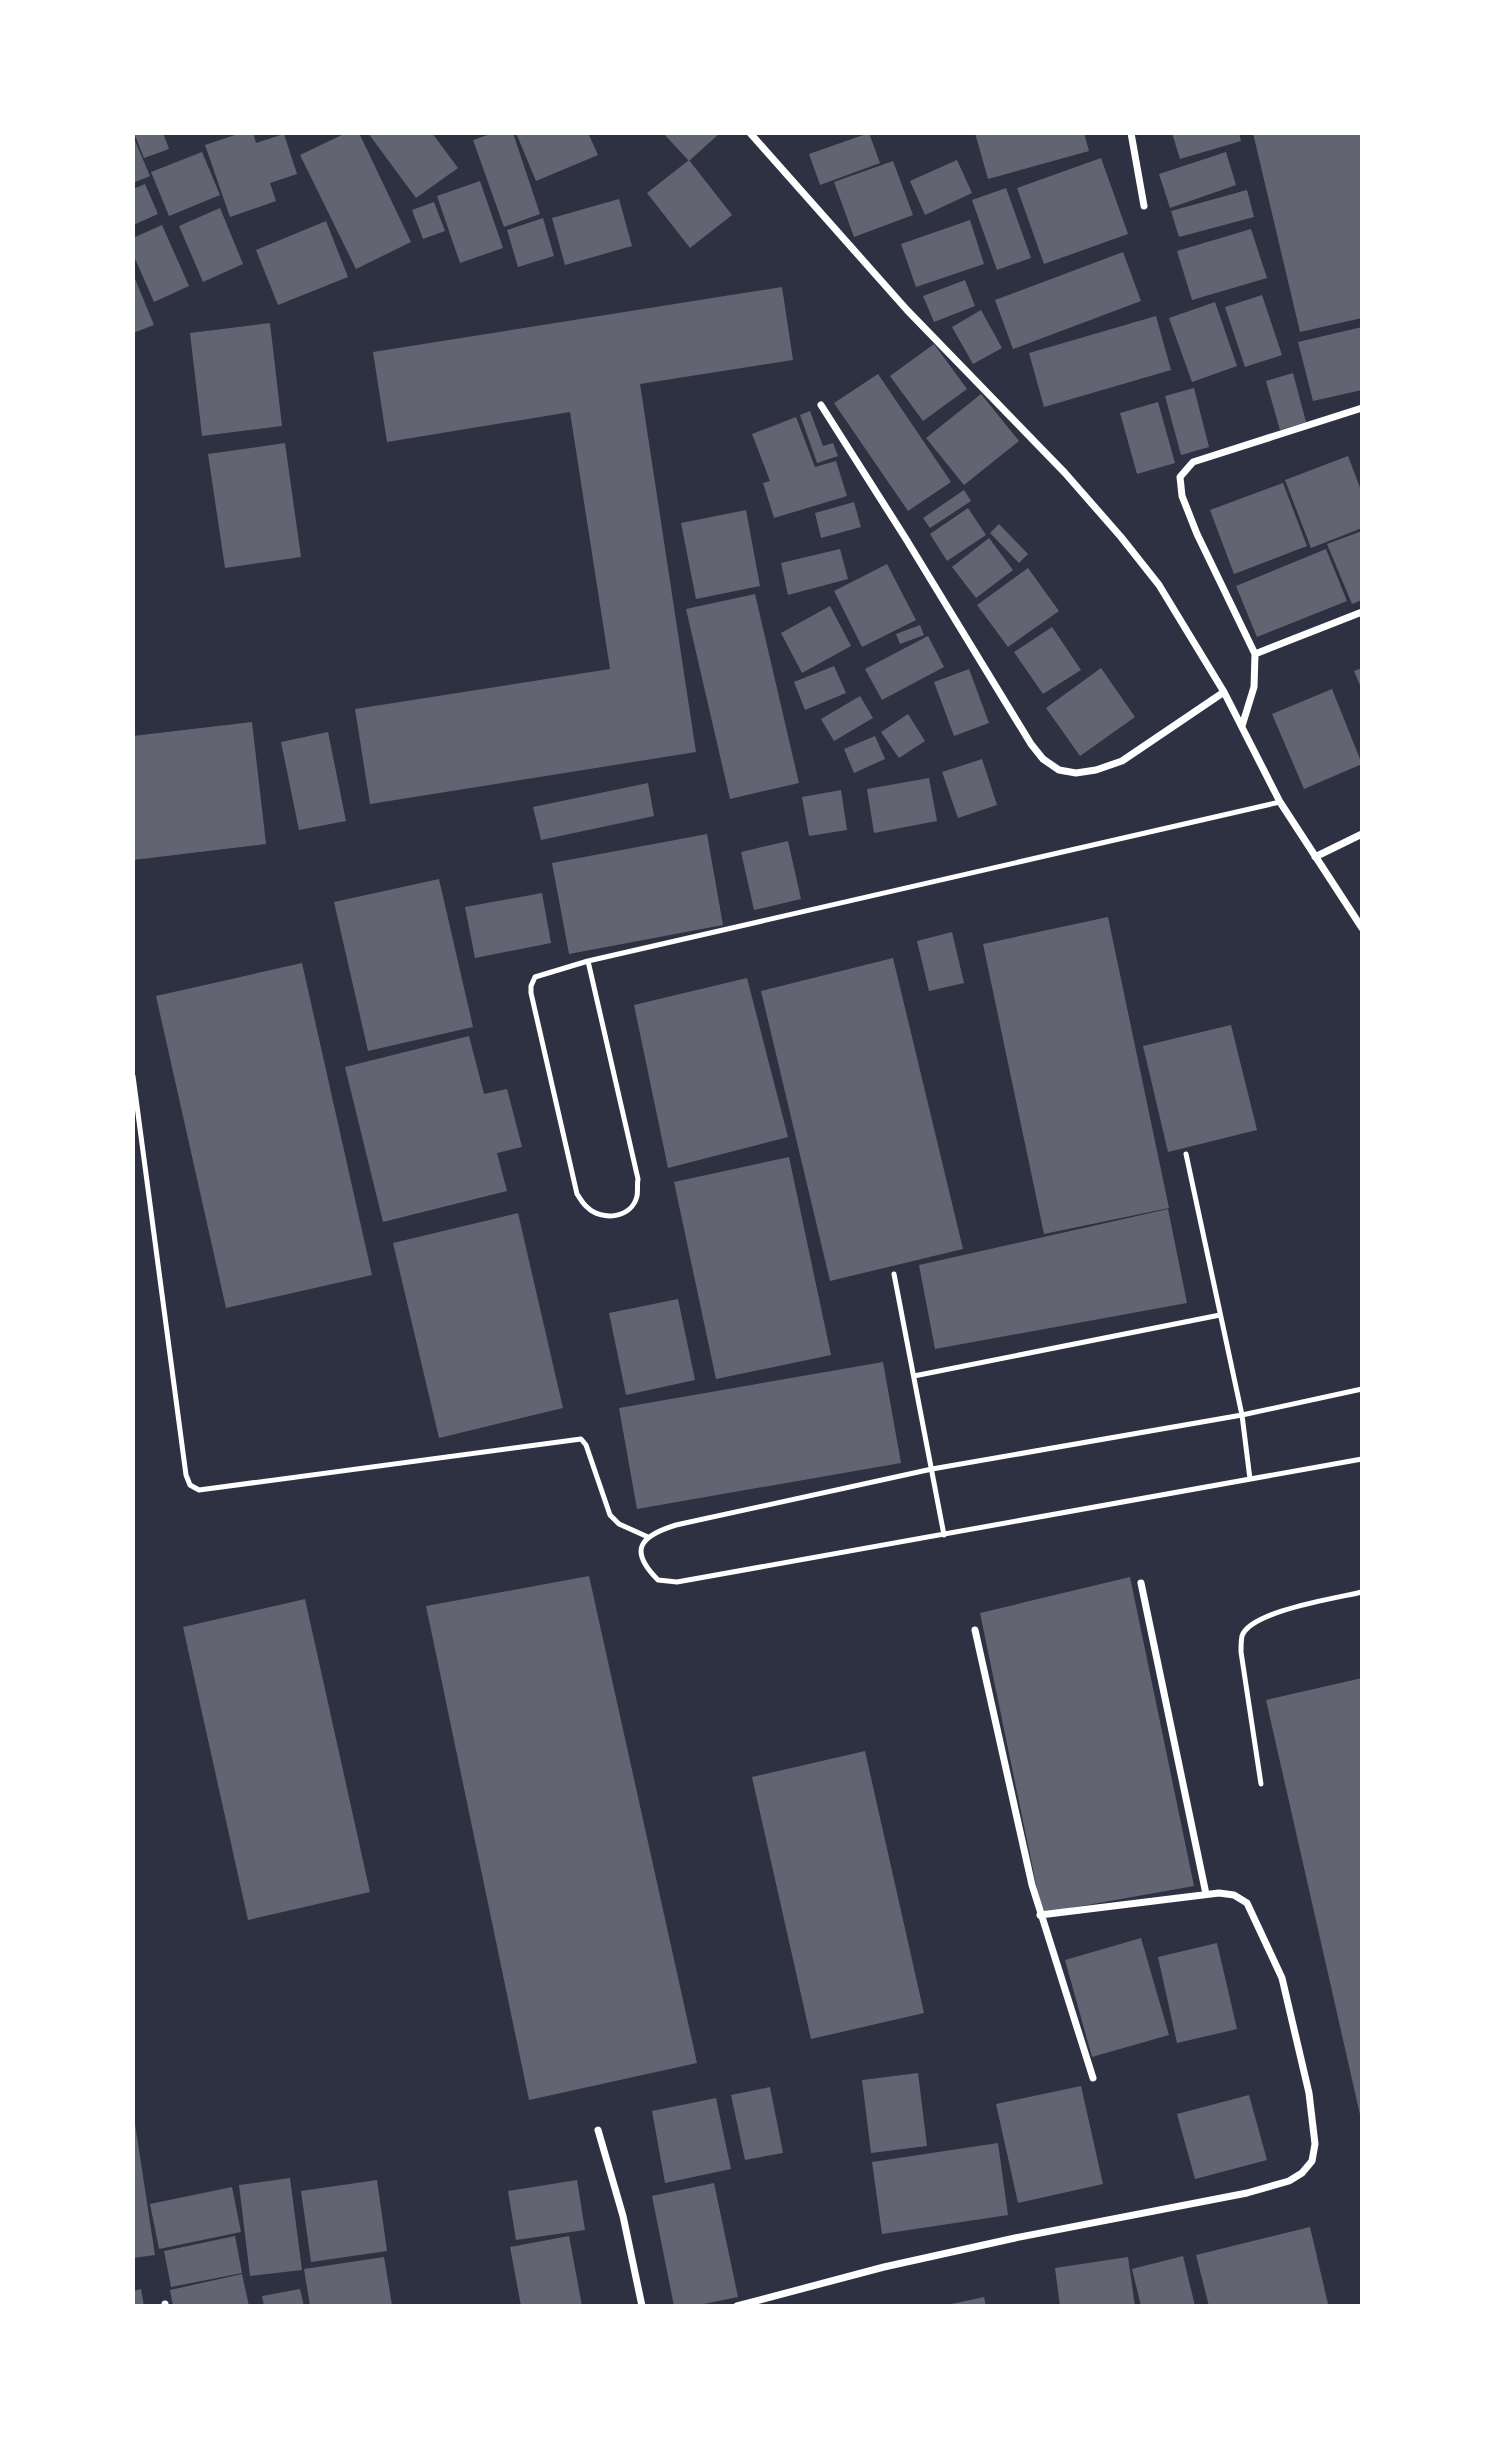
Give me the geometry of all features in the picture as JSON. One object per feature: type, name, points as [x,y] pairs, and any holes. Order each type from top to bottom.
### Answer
[{"type":"street","points":[[750,133],[906,310],[1039,445],[1121,537],[1159,585],[1224,692],[1280,802],[1362,928]]},
{"type":"street","points":[[1130,133],[1144,206]]},
{"type":"street","points":[[821,405],[1031,744],[1051,765],[1059,770],[1076,773],[1096,770],[1122,761],[1224,692]]},
{"type":"street","points":[[1242,726],[1255,687],[1255,654],[1197,534],[1182,496],[1180,477],[1193,462],[1362,408]]},
{"type":"street","points":[[1255,654],[1362,612]]},
{"type":"street","points":[[1315,857],[1362,834]]},
{"type":"street","points":[[1141,1583],[1206,1894]]},
{"type":"street","points":[[975,1630],[1040,1915],[1093,2078]]},
{"type":"street","points":[[737,2306],[884,2267],[1015,2238],[1247,2193],[1289,2181],[1302,2174],[1312,2161],[1315,2144],[1309,2093],[1282,1978],[1247,1903],[1234,1895],[1206,1894],[1040,1915]]},
{"type":"street","points":[[598,2130],[623,2216],[642,2306]]},
{"type":"lane","points":[[588,961],[638,1179],[637,1197],[631,1208],[618,1216],[604,1216],[588,1209],[578,1194],[531,993],[536,977],[588,961],[1280,802]]},
{"type":"lane","points":[[133,1076],[186,1475],[190,1485],[199,1490],[581,1439],[586,1445],[610,1515],[619,1524],[648,1537]]},
{"type":"lane","points":[[1186,1154],[1242,1415],[1250,1479]]},
{"type":"lane","points":[[894,1274],[944,1535]]},
{"type":"lane","points":[[914,1376],[1220,1315]]},
{"type":"lane","points":[[1362,1389],[1242,1415],[932,1469],[676,1525],[655,1531],[644,1541],[641,1551],[644,1563],[659,1580],[677,1582],[1362,1460]]},
{"type":"lane","points":[[1261,1784],[1241,1653],[1242,1634],[1255,1621],[1271,1614],[1362,1592]]},
{"type":"building","points":[[134,133],[163,133],[169,149],[144,158]]},
{"type":"building","points":[[241,133],[253,133],[256,143],[284,134],[297,174],[270,183],[276,201],[230,217],[205,145]]},
{"type":"building","points":[[346,133],[359,133],[411,242],[356,269],[300,155]]},
{"type":"building","points":[[368,133],[432,133],[458,168],[416,198]]},
{"type":"building","points":[[493,133],[513,133],[540,214],[504,227],[473,140]]},
{"type":"building","points":[[516,133],[588,133],[598,155],[536,181]]},
{"type":"building","points":[[663,133],[720,133],[689,161]]},
{"type":"building","points":[[869,133],[880,163],[820,185],[809,154]]},
{"type":"building","points":[[975,133],[1084,133],[1089,151],[988,179]]},
{"type":"building","points":[[1172,133],[1239,133],[1241,141],[1180,159]]},
{"type":"building","points":[[1253,133],[1362,133],[1362,318],[1300,332]]},
{"type":"building","points":[[133,136],[150,176],[133,183]]},
{"type":"building","points":[[202,152],[220,195],[169,216],[151,172]]},
{"type":"building","points":[[1226,152],[1236,185],[1170,208],[1159,174]]},
{"type":"building","points":[[1101,158],[1128,234],[1044,264],[1017,188]]},
{"type":"building","points":[[689,160],[732,215],[690,248],[647,193]]},
{"type":"building","points":[[957,160],[972,193],[925,215],[910,181]]},
{"type":"building","points":[[893,161],[913,215],[854,237],[834,182]]},
{"type":"building","points":[[480,181],[503,248],[460,263],[437,196]]},
{"type":"building","points":[[145,184],[158,214],[133,225],[133,189]]},
{"type":"building","points":[[1006,188],[1031,258],[997,270],[972,200]]},
{"type":"building","points":[[1247,190],[1254,217],[1179,237],[1171,211]]},
{"type":"building","points":[[619,199],[632,246],[565,265],[552,218]]},
{"type":"building","points":[[434,202],[445,231],[423,239],[412,210]]},
{"type":"building","points":[[220,208],[243,264],[203,282],[179,226]]},
{"type":"building","points":[[543,218],[554,256],[518,267],[507,230]]},
{"type":"building","points":[[970,220],[984,264],[916,287],[901,244]]},
{"type":"building","points":[[326,221],[348,277],[278,305],[256,250]]},
{"type":"building","points":[[162,225],[189,286],[154,302],[133,254],[133,238]]},
{"type":"building","points":[[1251,229],[1267,278],[1192,300],[1177,251]]},
{"type":"building","points":[[1123,252],[1141,301],[1013,349],[995,300]]},
{"type":"building","points":[[133,274],[154,325],[133,333]]},
{"type":"building","points":[[965,280],[975,306],[934,322],[923,296]]},
{"type":"building","points":[[782,287],[793,360],[640,384],[696,752],[370,804],[355,709],[610,669],[570,412],[387,442],[373,352]]},
{"type":"building","points":[[1262,295],[1282,355],[1245,367],[1225,307]]},
{"type":"building","points":[[1215,302],[1237,366],[1192,382],[1169,318]]},
{"type":"building","points":[[981,310],[1002,348],[973,364],[952,327]]},
{"type":"building","points":[[1156,316],[1171,370],[1044,407],[1029,353]]},
{"type":"building","points":[[270,323],[282,426],[202,436],[190,333]]},
{"type":"building","points":[[1362,327],[1362,390],[1313,401],[1298,342]]},
{"type":"building","points":[[934,344],[967,389],[923,421],[890,376]]},
{"type":"building","points":[[1293,373],[1306,422],[1280,430],[1266,381]]},
{"type":"building","points":[[878,374],[951,482],[908,511],[834,403]]},
{"type":"building","points":[[1194,388],[1209,447],[1181,455],[1165,396]]},
{"type":"building","points":[[981,394],[1019,441],[964,485],[926,438]]},
{"type":"building","points":[[1158,402],[1175,463],[1137,474],[1120,413]]},
{"type":"building","points":[[810,411],[823,446],[833,443],[838,456],[817,463],[800,415]]},
{"type":"building","points":[[796,417],[815,467],[836,461],[847,496],[774,518],[763,483],[770,481],[752,434]]},
{"type":"building","points":[[285,443],[301,557],[225,568],[208,454]]},
{"type":"building","points":[[1348,456],[1362,493],[1362,528],[1311,548],[1285,480]]},
{"type":"building","points":[[1283,483],[1307,546],[1234,574],[1210,510]]},
{"type":"building","points":[[964,490],[971,501],[930,528],[923,518]]},
{"type":"building","points":[[854,502],[861,527],[821,538],[815,513]]},
{"type":"building","points":[[968,508],[986,535],[947,561],[930,534]]},
{"type":"building","points":[[746,510],[760,586],[696,599],[681,523]]},
{"type":"building","points":[[999,524],[1028,554],[1019,563],[990,533]]},
{"type":"building","points":[[1362,531],[1362,600],[1352,604],[1327,544]]},
{"type":"building","points":[[989,538],[1013,570],[976,598],[952,567]]},
{"type":"building","points":[[840,549],[848,579],[788,595],[781,563]]},
{"type":"building","points":[[1326,549],[1347,601],[1257,637],[1236,586]]},
{"type":"building","points":[[887,564],[916,620],[862,647],[834,591]]},
{"type":"building","points":[[1028,568],[1059,611],[1008,647],[977,605]]},
{"type":"building","points":[[755,594],[799,783],[730,799],[686,609]]},
{"type":"building","points":[[830,606],[851,646],[802,673],[781,633]]},
{"type":"building","points":[[920,625],[924,635],[900,644],[896,634]]},
{"type":"building","points":[[1052,627],[1081,670],[1043,694],[1014,652]]},
{"type":"building","points":[[928,636],[944,667],[882,700],[865,669]]},
{"type":"building","points":[[834,666],[846,693],[805,710],[794,682]]},
{"type":"building","points":[[1101,668],[1135,717],[1080,756],[1046,708]]},
{"type":"building","points":[[1362,668],[1362,690],[1354,671]]},
{"type":"building","points":[[969,669],[989,723],[954,736],[934,682]]},
{"type":"building","points":[[1332,689],[1362,764],[1304,789],[1272,714]]},
{"type":"building","points":[[860,696],[873,718],[834,741],[821,719]]},
{"type":"building","points":[[908,714],[925,741],[899,758],[881,732]]},
{"type":"building","points":[[252,722],[266,844],[133,860],[133,736]]},
{"type":"building","points":[[328,732],[346,821],[299,830],[281,742]]},
{"type":"building","points":[[875,736],[885,759],[854,773],[844,749]]},
{"type":"building","points":[[982,759],[997,805],[958,818],[942,772]]},
{"type":"building","points":[[929,778],[937,821],[874,833],[867,789]]},
{"type":"building","points":[[648,783],[654,816],[541,840],[533,807]]},
{"type":"building","points":[[841,790],[847,830],[809,836],[802,797]]},
{"type":"building","points":[[707,834],[723,925],[569,954],[552,863]]},
{"type":"building","points":[[788,841],[801,899],[754,910],[741,852]]},
{"type":"building","points":[[439,879],[473,1027],[368,1051],[334,902]]},
{"type":"building","points":[[542,893],[551,943],[475,958],[465,907]]},
{"type":"building","points":[[1108,917],[1169,1208],[1044,1234],[983,944]]},
{"type":"building","points":[[952,932],[964,983],[929,991],[917,941]]},
{"type":"building","points":[[893,958],[963,1249],[830,1281],[761,991]]},
{"type":"building","points":[[302,963],[372,1275],[226,1308],[156,996]]},
{"type":"building","points":[[747,978],[788,1137],[668,1168],[634,1005]]},
{"type":"building","points":[[1231,1025],[1257,1130],[1168,1152],[1143,1046]]},
{"type":"building","points":[[469,1036],[484,1094],[507,1089],[522,1147],[497,1153],[507,1191],[383,1222],[345,1067]]},
{"type":"building","points":[[789,1157],[831,1355],[716,1379],[674,1182]]},
{"type":"building","points":[[1168,1209],[1187,1303],[935,1349],[919,1265]]},
{"type":"building","points":[[518,1213],[563,1408],[439,1438],[393,1243]]},
{"type":"building","points":[[678,1299],[695,1380],[626,1395],[609,1313]]},
{"type":"building","points":[[883,1362],[901,1463],[637,1509],[619,1408]]},
{"type":"building","points":[[589,1576],[697,2063],[529,2100],[426,1606]]},
{"type":"building","points":[[1130,1577],[1194,1886],[1042,1913],[980,1613]]},
{"type":"building","points":[[305,1599],[370,1892],[248,1920],[183,1627]]},
{"type":"building","points":[[1362,1678],[1362,2119],[1361,2119],[1266,1700]]},
{"type":"building","points":[[865,1751],[924,2013],[811,2039],[752,1777]]},
{"type":"building","points":[[1141,1938],[1169,2035],[1092,2057],[1065,1960]]},
{"type":"building","points":[[1217,1943],[1237,2029],[1177,2043],[1158,1957]]},
{"type":"building","points":[[918,2073],[927,2146],[871,2153],[862,2080]]},
{"type":"building","points":[[1081,2086],[1103,2184],[1018,2203],[996,2104]]},
{"type":"building","points":[[770,2087],[783,2153],[745,2160],[731,2095]]},
{"type":"building","points":[[1249,2095],[1267,2160],[1195,2179],[1177,2114]]},
{"type":"building","points":[[716,2098],[731,2169],[665,2183],[652,2111]]},
{"type":"building","points":[[133,2111],[155,2255],[133,2258]]},
{"type":"building","points":[[998,2143],[1008,2215],[882,2234],[872,2162]]},
{"type":"building","points":[[290,2178],[302,2270],[250,2276],[239,2185]]},
{"type":"building","points":[[377,2180],[387,2251],[311,2262],[301,2191]]},
{"type":"building","points":[[577,2180],[585,2230],[516,2240],[508,2191]]},
{"type":"building","points":[[714,2183],[738,2297],[694,2306],[674,2306],[652,2196]]},
{"type":"building","points":[[232,2187],[241,2232],[159,2249],[150,2204]]},
{"type":"building","points":[[1310,2227],[1328,2304],[1209,2306],[1196,2255]]},
{"type":"building","points":[[235,2236],[242,2273],[171,2287],[164,2251]]},
{"type":"building","points":[[569,2236],[582,2306],[521,2306],[510,2247]]},
{"type":"building","points":[[1183,2256],[1195,2306],[1141,2306],[1132,2269]]},
{"type":"building","points":[[384,2257],[392,2305],[310,2306],[304,2269]]},
{"type":"building","points":[[1128,2257],[1135,2306],[1060,2306],[1055,2268]]},
{"type":"building","points":[[242,2274],[249,2306],[173,2306],[170,2290]]},
{"type":"building","points":[[141,2289],[144,2306],[133,2306],[133,2291]]},
{"type":"building","points":[[300,2289],[304,2306],[264,2306],[262,2296]]},
{"type":"building","points":[[984,2297],[986,2306],[946,2305]]}]
